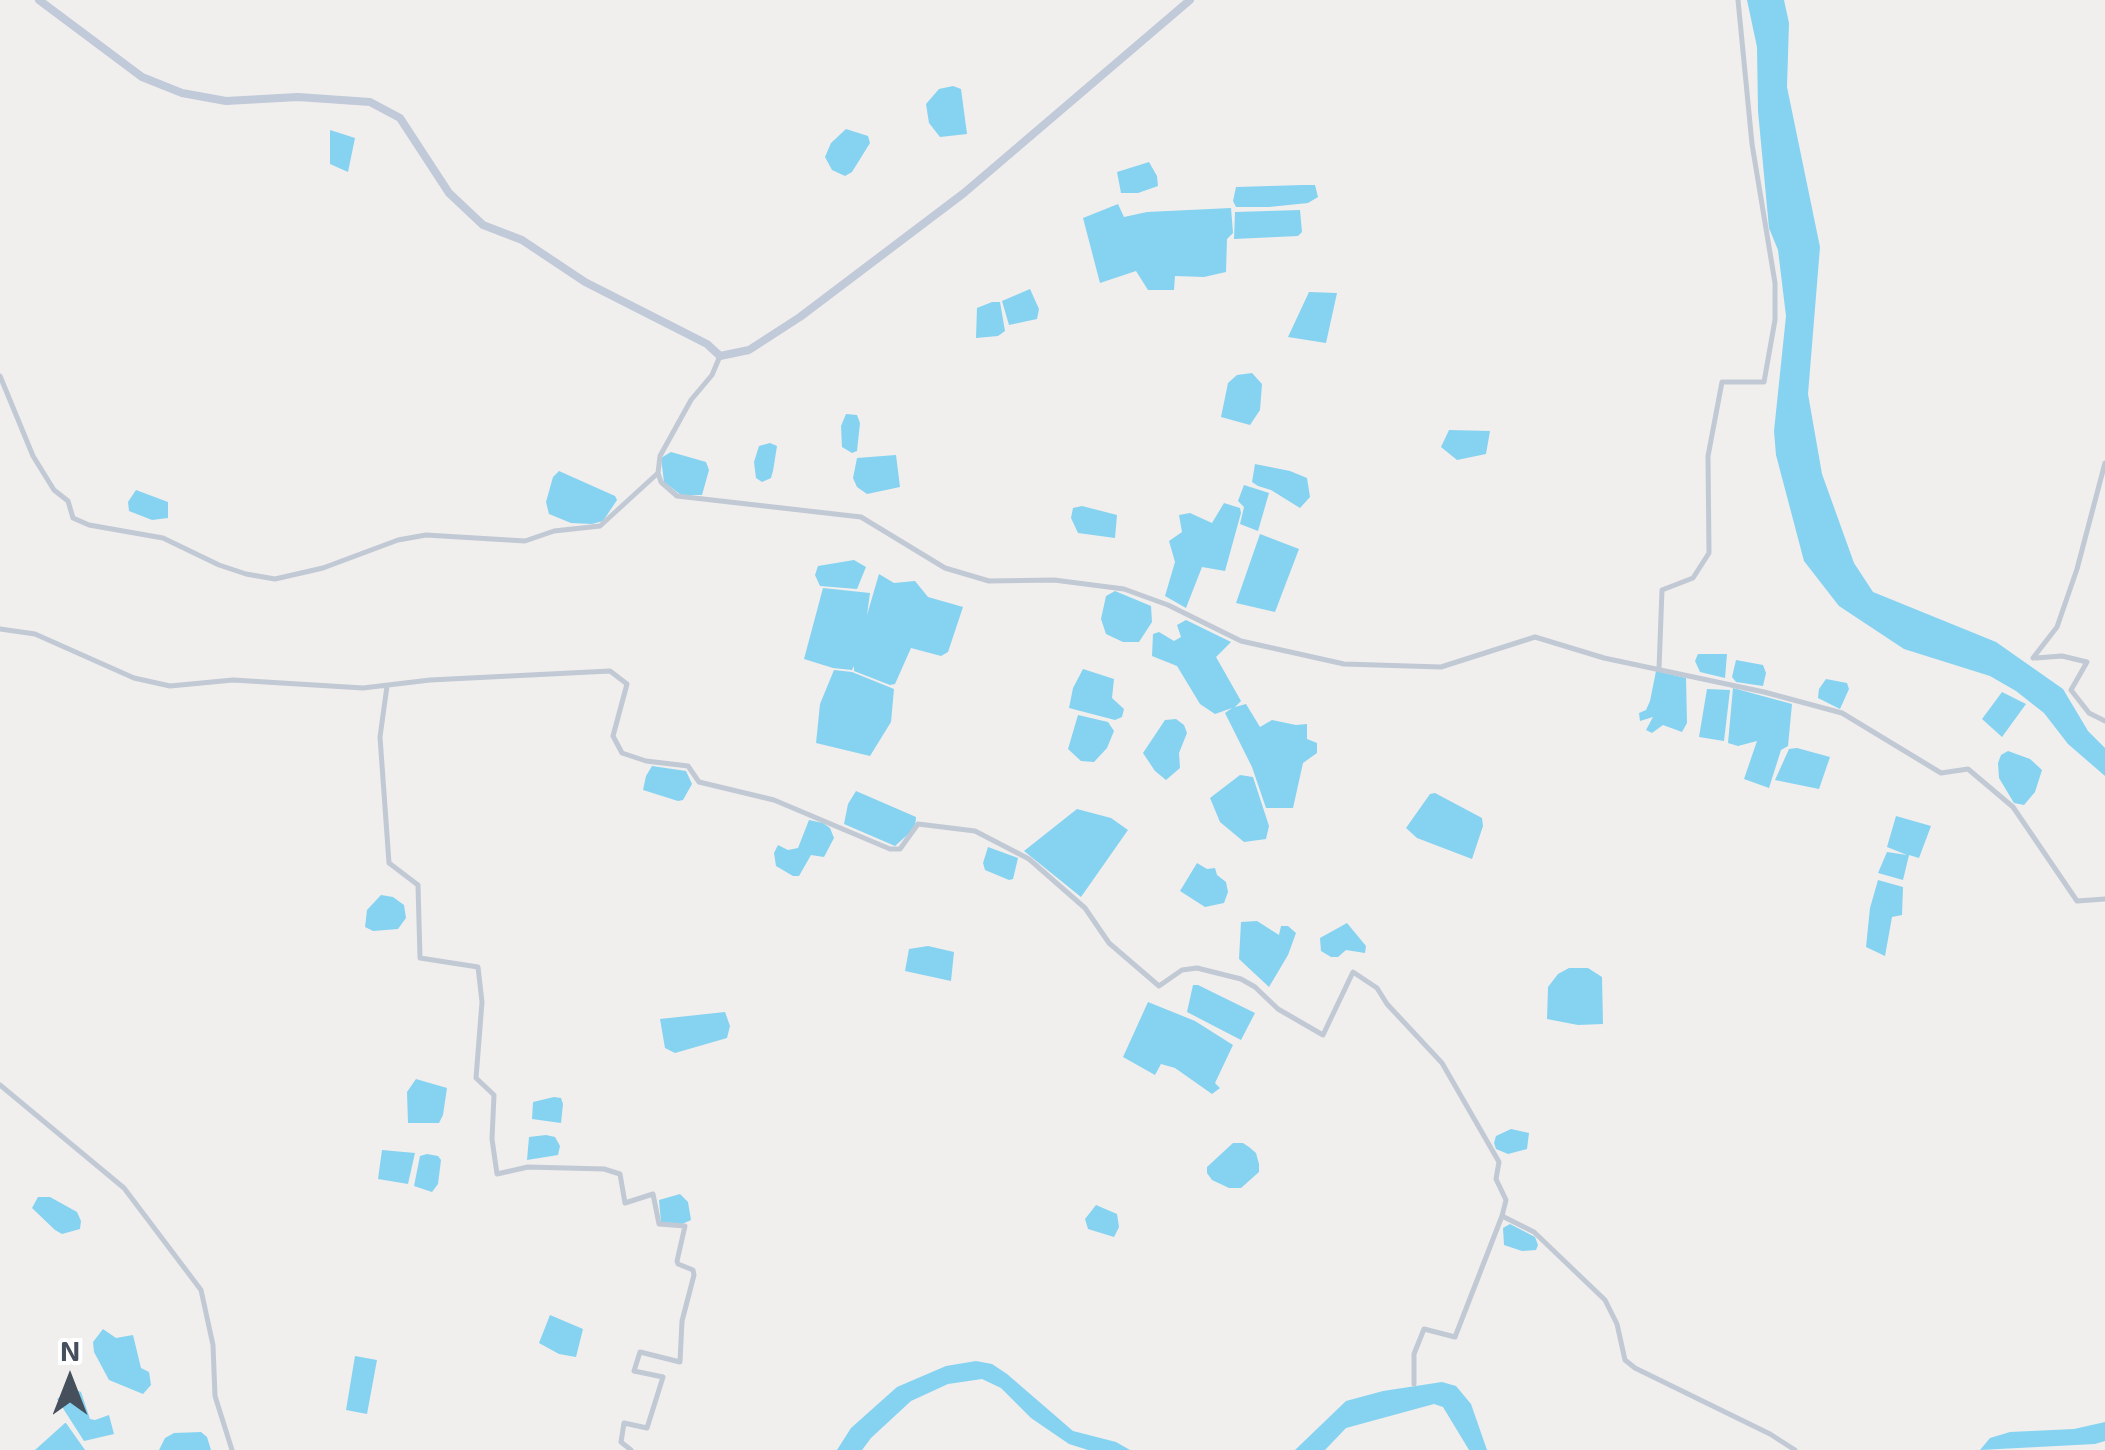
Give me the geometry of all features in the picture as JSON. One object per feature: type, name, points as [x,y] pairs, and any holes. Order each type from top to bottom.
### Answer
[{"type":"street","points":[[39,0],[142,77],[182,94],[226,101],[298,97],[370,102],[400,118],[449,193],[483,225],[522,240],[585,282],[707,344],[720,356]]},
{"type":"street","points":[[720,356],[750,350],[800,317],[964,192],[1190,0]]},
{"type":"street","points":[[1660,669],[1662,590],[1693,578],[1709,553],[1708,456],[1722,382],[1764,382],[1775,320],[1774,283],[1752,144],[1738,0]]},
{"type":"street","points":[[720,356],[712,375],[667,438],[658,473],[661,482],[677,496],[861,517],[945,568],[989,581],[1054,580],[1124,589],[1168,604],[1241,642],[1344,664],[1440,667],[1536,637],[1604,658],[1842,713],[1941,774],[1968,769],[2012,807],[2078,901],[2105,899]]},
{"type":"street","points":[[0,376],[33,456],[54,490],[68,501],[73,518],[89,526],[163,538],[219,565],[275,579],[323,568],[398,540],[426,535],[525,541],[554,531],[600,526],[658,473]]},
{"type":"street","points":[[2105,463],[2057,627],[2034,658],[2062,656],[2088,662],[2071,690],[2089,713],[2105,720]]},
{"type":"street","points":[[0,629],[35,634],[134,678],[170,686],[233,680],[363,688],[538,672],[610,671],[628,684],[613,736],[622,753],[646,761],[688,766],[700,782],[774,800],[890,849],[900,849],[918,824],[975,831],[1029,859],[1084,908],[1109,943],[1159,986],[1182,970],[1197,968],[1241,979],[1256,987],[1278,1009],[1323,1035],[1353,972],[1377,988],[1442,1063],[1500,1162],[1496,1179],[1506,1200],[1454,1337],[1424,1330],[1414,1354],[1414,1384]]},
{"type":"street","points":[[387,686],[380,737],[389,864],[418,885],[420,958],[478,967],[482,1002],[476,1078],[494,1095],[492,1140],[497,1174],[528,1166],[604,1169],[620,1174],[625,1203],[653,1194],[659,1224],[685,1226],[677,1260],[693,1270],[694,1275],[682,1321],[680,1362],[640,1352],[634,1371],[663,1378],[648,1428],[624,1422],[621,1442],[632,1450]]},
{"type":"street","points":[[0,1085],[124,1188],[201,1290],[212,1346],[215,1396],[232,1450]]},
{"type":"street","points":[[1502,1216],[1534,1232],[1605,1300],[1616,1324],[1624,1360],[1634,1368],[1728,1411],[1795,1450]]},
{"type":"water","points":[[1747,0],[1784,0],[1789,23],[1787,87],[1820,247],[1808,394],[1822,474],[1854,563],[1873,592],[1996,642],[2063,689],[2088,731],[2105,748],[2105,776],[2068,744],[2044,713],[2016,691],[1990,676],[1904,649],[1839,606],[1804,561],[1776,455],[1774,431],[1786,316],[1778,250],[1769,228],[1758,111],[1757,47]]},
{"type":"water","points":[[939,89],[961,89],[967,134],[940,137],[929,123],[926,104]]},
{"type":"water","points":[[846,129],[868,136],[870,143],[852,172],[845,176],[832,170],[825,157],[831,143]]},
{"type":"water","points":[[330,130],[355,138],[348,172],[330,164]]},
{"type":"water","points":[[1149,162],[1158,186],[1138,193],[1121,193],[1117,172]]},
{"type":"water","points":[[1315,185],[1318,197],[1308,203],[1236,207],[1233,201],[1236,187]]},
{"type":"water","points":[[1118,204],[1124,217],[1147,212],[1231,208],[1233,233],[1227,239],[1226,272],[1204,277],[1175,276],[1174,290],[1148,290],[1136,271],[1100,283],[1083,218]]},
{"type":"water","points":[[1300,210],[1302,232],[1298,236],[1234,239],[1235,212]]},
{"type":"water","points":[[1030,289],[1039,309],[1037,319],[1009,325],[1002,301]]},
{"type":"water","points":[[1309,292],[1337,293],[1326,343],[1288,337]]},
{"type":"water","points":[[1000,302],[1005,331],[998,336],[976,338],[977,308]]},
{"type":"water","points":[[1252,373],[1262,384],[1260,410],[1250,425],[1221,417],[1228,383],[1237,375]]},
{"type":"water","points":[[846,414],[857,415],[860,423],[857,451],[852,453],[842,447],[841,426]]},
{"type":"water","points":[[1449,430],[1490,431],[1486,454],[1457,460],[1441,447]]},
{"type":"water","points":[[759,446],[777,446],[773,471],[771,478],[762,482],[756,478],[754,462]]},
{"type":"water","points":[[671,452],[706,462],[709,470],[702,495],[681,495],[664,482],[661,458]]},
{"type":"water","points":[[896,455],[900,487],[867,494],[857,487],[853,478],[857,458]]},
{"type":"water","points":[[1255,464],[1307,478],[1310,497],[1300,508],[1258,486],[1252,482]]},
{"type":"water","points":[[559,471],[615,496],[617,500],[603,521],[571,523],[549,514],[546,502],[553,477]]},
{"type":"water","points":[[1244,485],[1269,493],[1258,531],[1240,524],[1244,507],[1238,501]]},
{"type":"water","points":[[136,490],[168,502],[168,518],[152,520],[129,511],[128,502]]},
{"type":"water","points":[[1224,503],[1240,508],[1241,513],[1225,571],[1202,567],[1186,608],[1165,596],[1175,562],[1169,541],[1182,532],[1179,515],[1190,513],[1212,523]]},
{"type":"water","points":[[1082,506],[1117,515],[1115,538],[1078,533],[1071,518],[1073,508]]},
{"type":"water","points":[[1260,534],[1299,549],[1275,612],[1236,603]]},
{"type":"water","points":[[854,560],[866,567],[857,589],[820,586],[815,575],[818,566]]},
{"type":"water","points":[[879,574],[894,583],[915,581],[928,597],[963,607],[948,652],[941,656],[911,648],[895,684],[890,685],[854,671],[854,666],[852,670],[833,668],[804,659],[823,588],[870,593],[867,615]]},
{"type":"water","points":[[1115,591],[1151,606],[1152,622],[1139,642],[1123,642],[1106,634],[1101,619],[1106,596]]},
{"type":"water","points":[[1186,620],[1231,642],[1216,657],[1241,701],[1235,707],[1246,704],[1260,727],[1272,720],[1307,724],[1307,739],[1317,743],[1317,753],[1303,763],[1293,808],[1266,808],[1252,767],[1225,713],[1232,708],[1215,714],[1200,704],[1177,666],[1152,656],[1153,634],[1159,632],[1174,641],[1181,637],[1177,625]]},
{"type":"water","points":[[1698,654],[1727,654],[1725,678],[1700,672],[1695,661]]},
{"type":"water","points":[[1736,660],[1763,665],[1763,686],[1736,682],[1732,677]]},
{"type":"water","points":[[1083,669],[1114,679],[1112,698],[1124,709],[1122,717],[1115,720],[1069,708]]},
{"type":"water","points":[[834,670],[852,672],[894,689],[891,722],[870,756],[816,743],[820,704]]},
{"type":"water","points":[[1656,671],[1686,678],[1687,723],[1682,732],[1663,725],[1652,733],[1646,730],[1653,717],[1640,721],[1639,713],[1646,710],[1650,701]]},
{"type":"water","points":[[1826,679],[1847,683],[1849,689],[1840,709],[1818,698]]},
{"type":"water","points":[[1733,688],[1792,704],[1788,746],[1781,750],[1769,788],[1744,779],[1757,741],[1738,746],[1728,743]]},
{"type":"water","points":[[1707,689],[1730,690],[1724,741],[1699,737]]},
{"type":"water","points":[[2002,692],[2026,704],[2002,737],[1982,719]]},
{"type":"water","points":[[1078,715],[1108,722],[1114,731],[1107,748],[1094,762],[1081,761],[1068,749]]},
{"type":"water","points":[[1176,719],[1187,733],[1179,753],[1180,768],[1166,780],[1143,753],[1165,720]]},
{"type":"water","points":[[1789,749],[1830,757],[1819,789],[1775,780]]},
{"type":"water","points":[[2008,751],[2030,759],[2042,770],[2035,792],[2024,805],[2014,803],[1999,778],[1998,763]]},
{"type":"water","points":[[652,766],[686,771],[692,784],[683,800],[643,790]]},
{"type":"water","points":[[1240,775],[1253,777],[1269,826],[1266,839],[1244,842],[1220,822],[1210,798]]},
{"type":"water","points":[[856,791],[916,817],[915,828],[895,846],[844,824],[848,804]]},
{"type":"water","points":[[1435,793],[1482,818],[1472,859],[1417,838],[1406,828],[1430,794]]},
{"type":"water","points":[[1077,809],[1111,818],[1128,830],[1081,897],[1024,851]]},
{"type":"water","points":[[1896,816],[1931,826],[1919,858],[1909,855],[1903,880],[1878,873],[1887,852],[1907,855],[1887,847]]},
{"type":"water","points":[[809,820],[830,828],[834,838],[824,857],[811,855],[799,876],[793,876],[776,866],[774,853],[778,845],[788,850],[798,848]]},
{"type":"water","points":[[988,847],[1018,858],[1013,879],[985,870]]},
{"type":"water","points":[[1197,863],[1207,869],[1215,868],[1226,882],[1224,903],[1205,907],[1180,891]]},
{"type":"water","points":[[1878,880],[1903,887],[1902,915],[1892,917],[1885,956],[1866,947]]},
{"type":"water","points":[[381,895],[404,905],[406,918],[398,929],[373,931],[365,927],[367,910]]},
{"type":"water","points":[[1257,921],[1279,935],[1281,926],[1296,933],[1269,987],[1239,959],[1241,922]]},
{"type":"water","points":[[1347,923],[1366,946],[1365,953],[1346,950],[1331,957],[1321,951],[1320,938]]},
{"type":"water","points":[[928,946],[954,952],[951,981],[905,971],[909,949]]},
{"type":"water","points":[[1569,968],[1588,968],[1602,977],[1603,1024],[1578,1025],[1547,1019],[1548,987]]},
{"type":"water","points":[[1193,985],[1255,1013],[1241,1040],[1187,1012]]},
{"type":"water","points":[[1148,1002],[1195,1021],[1233,1045],[1215,1083],[1220,1088],[1212,1094],[1175,1068],[1161,1064],[1155,1075],[1123,1057]]},
{"type":"water","points":[[725,1012],[730,1026],[727,1038],[675,1053],[665,1048],[660,1019]]},
{"type":"water","points":[[416,1079],[447,1088],[439,1123],[408,1123],[407,1092]]},
{"type":"water","points":[[561,1098],[563,1104],[561,1123],[532,1119],[533,1102]]},
{"type":"water","points":[[1511,1129],[1529,1133],[1527,1149],[1508,1154],[1496,1149],[1496,1136]]},
{"type":"water","points":[[529,1137],[555,1137],[560,1146],[558,1155],[527,1160]]},
{"type":"water","points":[[1233,1143],[1249,1147],[1259,1164],[1259,1172],[1241,1188],[1229,1188],[1207,1173],[1207,1167]]},
{"type":"water","points":[[382,1150],[415,1153],[408,1184],[378,1179]]},
{"type":"water","points":[[427,1154],[441,1160],[438,1184],[432,1192],[414,1186],[420,1156]]},
{"type":"water","points":[[680,1194],[688,1202],[691,1220],[682,1224],[661,1222],[659,1200]]},
{"type":"water","points":[[38,1197],[50,1197],[77,1212],[80,1229],[62,1234],[55,1230],[32,1208]]},
{"type":"water","points":[[1096,1205],[1117,1214],[1119,1227],[1114,1237],[1088,1229],[1085,1219]]},
{"type":"water","points":[[1510,1224],[1535,1237],[1536,1250],[1522,1251],[1504,1245],[1503,1228]]},
{"type":"water","points":[[550,1315],[583,1329],[576,1357],[559,1354],[539,1343]]},
{"type":"water","points":[[103,1329],[116,1338],[133,1335],[141,1368],[149,1372],[151,1385],[143,1394],[109,1380],[94,1352],[93,1342]]},
{"type":"water","points":[[355,1356],[377,1360],[367,1414],[346,1410]]},
{"type":"water","points":[[976,1361],[992,1364],[1007,1374],[1073,1431],[1116,1442],[1130,1450],[1088,1450],[1069,1444],[1031,1418],[1001,1388],[982,1379],[948,1384],[911,1401],[862,1450],[837,1450],[851,1428],[897,1387],[946,1366]]},
{"type":"water","points":[[1442,1382],[1456,1386],[1471,1404],[1487,1450],[1469,1450],[1443,1407],[1434,1404],[1346,1428],[1325,1450],[1295,1450],[1346,1401]]},
{"type":"water","points":[[72,1388],[81,1392],[90,1419],[109,1415],[114,1434],[84,1441],[57,1399]]},
{"type":"water","points":[[2105,1422],[2105,1441],[2095,1444],[1980,1450],[1990,1438],[2010,1432],[2074,1429]]},
{"type":"water","points":[[65,1423],[85,1450],[35,1450]]},
{"type":"water","points":[[201,1432],[211,1450],[159,1450],[165,1438],[174,1433]]}]
